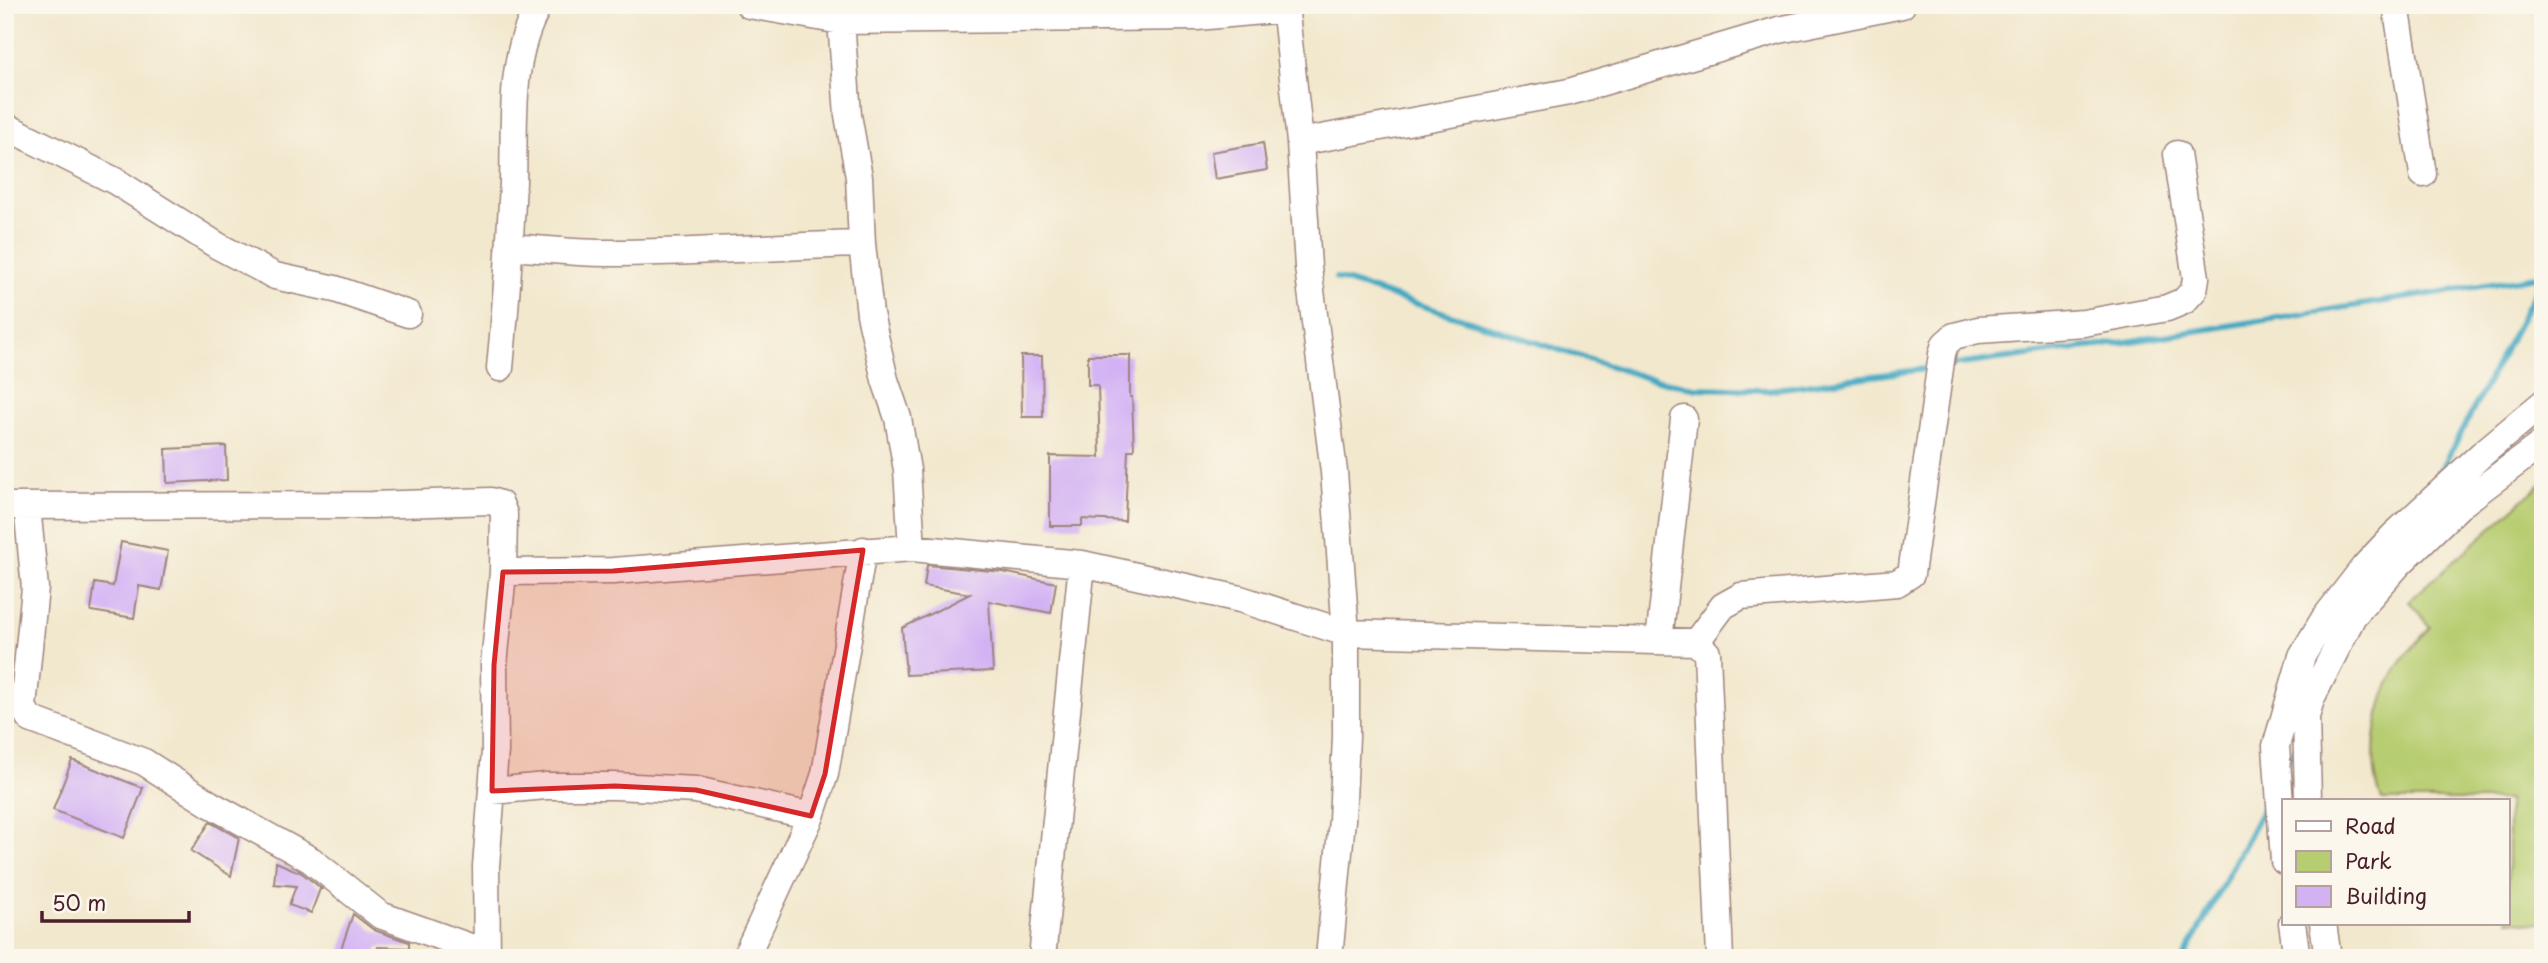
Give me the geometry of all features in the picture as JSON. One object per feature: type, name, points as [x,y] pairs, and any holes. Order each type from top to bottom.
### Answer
[{"type":"street","points":[[500,368],[509,247],[517,65],[527,26],[539,5]]},
{"type":"street","points":[[749,5],[841,21],[1198,17],[1285,7],[1300,142],[1308,267],[1334,472],[1346,632],[1346,737],[1342,820],[1329,958]]},
{"type":"street","points":[[1300,142],[1569,92],[1779,30],[1902,5]]},
{"type":"street","points":[[2396,5],[2423,174]]},
{"type":"street","points":[[841,21],[848,115],[859,177],[862,244],[870,314],[885,380],[898,418],[907,470],[912,548]]},
{"type":"street","points":[[5,126],[115,181],[218,246],[275,276],[335,289],[408,314]]},
{"type":"street","points":[[1696,642],[1723,606],[1741,596],[1897,583],[1911,574],[1940,365],[1945,344],[1955,337],[1978,330],[2084,323],[2167,307],[2184,301],[2194,290],[2196,278],[2177,154]]},
{"type":"street","points":[[509,247],[602,253],[862,244]]},
{"type":"street","points":[[2282,832],[2276,746],[2302,656],[2324,620],[2365,566],[2384,546],[2482,454],[2543,403]]},
{"type":"street","points":[[1659,641],[1684,419]]},
{"type":"street","points":[[2308,799],[2306,717],[2311,699],[2353,616],[2399,564],[2459,506],[2543,443]]},
{"type":"street","points":[[491,501],[500,504],[505,514],[503,572],[494,665],[495,751],[486,866],[487,955],[380,915],[311,860],[210,804],[144,762],[30,719],[23,707],[35,588],[16,506],[359,505],[491,501]]},
{"type":"street","points":[[503,572],[612,571],[912,548],[1082,564],[1240,599],[1346,632],[1696,642],[1707,653],[1720,958]]},
{"type":"street","points":[[745,958],[811,816],[825,774],[863,550]]},
{"type":"street","points":[[1042,958],[1082,564]]},
{"type":"street","points":[[492,791],[546,786],[696,790],[811,816]]},
{"type":"street","points":[[2292,925],[2297,958]]},
{"type":"street","points":[[2323,925],[2328,958]]},
{"type":"highlighted area","points":[[863,550],[825,774],[811,816],[696,790],[615,786],[492,791],[494,665],[503,572],[613,571]]},
{"type":"green space","points":[[2543,482],[2543,924],[2510,920],[2510,799],[2382,799],[2374,757],[2384,697],[2402,661],[2430,627],[2409,601]]},
{"type":"building","points":[[1263,143],[1267,170],[1215,179],[1211,152]]},
{"type":"building","points":[[1088,355],[1130,355],[1134,450],[1128,450],[1125,521],[1082,519],[1082,526],[1050,526],[1050,456],[1100,457],[1098,385],[1088,385]]},
{"type":"building","points":[[1021,356],[1042,356],[1043,417],[1022,417]]},
{"type":"building","points":[[226,446],[227,480],[167,483],[166,449]]},
{"type":"building","points":[[121,542],[168,551],[161,590],[139,586],[134,618],[91,611],[95,583],[113,586]]},
{"type":"building","points":[[927,565],[1003,572],[1056,583],[1051,613],[989,601],[993,671],[906,675],[902,628],[970,594],[924,586]]},
{"type":"building","points":[[72,760],[143,788],[124,838],[53,810]]},
{"type":"building","points":[[210,822],[239,838],[231,876],[191,851]]},
{"type":"building","points":[[276,862],[302,873],[322,889],[311,913],[289,905],[296,886],[274,884]]},
{"type":"building","points":[[353,914],[374,930],[409,942],[409,948],[378,947],[375,958],[338,958]]},
{"type":"waterway","points":[[1946,366],[2126,342],[2543,276]]},
{"type":"waterway","points":[[2435,482],[2543,277]]},
{"type":"waterway","points":[[1336,278],[1647,378],[1695,388],[1768,390],[1932,368]]},
{"type":"waterway","points":[[2286,764],[2298,743]]},
{"type":"waterway","points":[[2184,958],[2270,795]]}]
